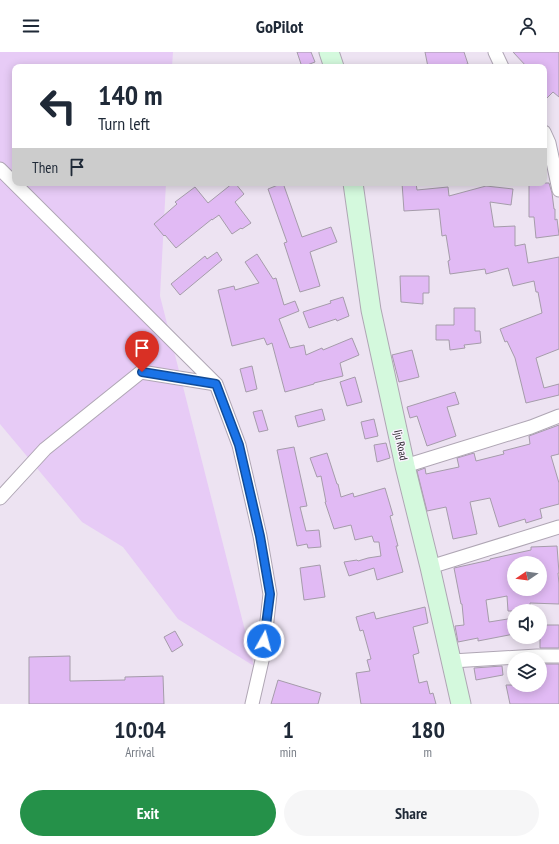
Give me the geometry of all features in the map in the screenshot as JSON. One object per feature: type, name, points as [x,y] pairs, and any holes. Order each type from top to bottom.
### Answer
[{"type":"main road","points":[[329,52],[333,64]]},
{"type":"main road","name":"Iju Road","points":[[353,186],[371,310],[405,466],[461,704]]},
{"type":"street","points":[[495,52],[501,64]]},
{"type":"street","points":[[547,139],[559,190]]},
{"type":"street","points":[[0,169],[12,181]]},
{"type":"street","points":[[17,186],[216,384],[239,445],[260,536],[270,594],[263,656],[252,704]]},
{"type":"street","points":[[0,498],[45,449],[142,372],[216,384]]},
{"type":"street","points":[[405,466],[531,427],[559,416]]},
{"type":"street","points":[[430,568],[559,527]]},
{"type":"street","points":[[452,661],[559,656]]},
{"type":"shaded area","points":[[0,52],[173,52],[172,64],[12,64],[12,186],[166,186],[160,296],[254,666],[178,619],[123,547],[82,522],[0,424]]},
{"type":"building","points":[[297,52],[311,52],[315,62],[310,64],[301,64]]},
{"type":"building","points":[[425,52],[464,52],[468,64],[427,64]]},
{"type":"building","points":[[513,52],[559,52],[559,97],[553,92],[547,98],[547,64],[524,64]]},
{"type":"building","points":[[547,183],[549,183],[559,235],[536,238],[534,217],[529,217],[529,186],[547,186]]},
{"type":"building","points":[[229,186],[237,186],[244,194],[235,202],[251,223],[232,234],[219,215],[176,248],[154,224],[177,204],[175,202],[195,187],[208,203]]},
{"type":"building","points":[[276,186],[284,186],[302,237],[331,227],[337,242],[310,252],[320,286],[300,292],[284,243],[287,242],[268,189]]},
{"type":"building","points":[[402,186],[416,186],[417,190],[448,187],[449,196],[486,186],[513,189],[511,205],[490,202],[494,227],[515,226],[515,246],[525,244],[528,263],[559,257],[559,349],[536,358],[544,388],[559,384],[559,395],[526,403],[515,358],[507,341],[505,342],[500,329],[542,313],[538,292],[536,292],[534,281],[513,286],[508,268],[486,274],[485,269],[450,274],[448,261],[450,260],[446,235],[442,236],[439,209],[404,211]]},
{"type":"building","points":[[217,252],[222,260],[180,295],[171,284],[205,256],[207,259]]},
{"type":"building","points":[[257,254],[273,279],[276,278],[284,305],[295,301],[299,311],[279,319],[290,348],[304,345],[306,355],[322,348],[323,350],[352,338],[359,355],[340,363],[343,376],[285,392],[272,343],[267,345],[264,338],[232,346],[218,290],[234,286],[235,290],[259,283],[245,262]]},
{"type":"building","points":[[400,276],[429,276],[429,293],[423,293],[423,304],[401,302]]},
{"type":"building","points":[[343,297],[349,316],[337,321],[336,319],[309,328],[303,312],[331,303],[330,301]]},
{"type":"building","points":[[454,308],[475,308],[475,331],[480,331],[481,343],[464,345],[465,348],[450,350],[449,340],[436,340],[436,325],[454,325]]},
{"type":"building","points":[[412,350],[419,377],[399,382],[392,355]]},
{"type":"building","points":[[252,366],[257,389],[246,392],[240,369]]},
{"type":"building","points":[[355,377],[362,402],[347,406],[340,382]]},
{"type":"building","points":[[455,392],[459,404],[447,407],[456,436],[427,446],[417,416],[410,418],[407,407]]},
{"type":"building","points":[[322,409],[325,420],[298,427],[295,416]]},
{"type":"building","points":[[262,410],[268,430],[259,432],[253,412]]},
{"type":"building","points":[[374,419],[378,436],[365,439],[361,422]]},
{"type":"building","points":[[559,425],[559,454],[551,456],[559,483],[559,504],[540,509],[542,518],[526,523],[525,519],[499,527],[490,498],[470,502],[477,534],[453,539],[446,507],[427,511],[417,471],[425,468],[426,474],[459,467],[457,458],[474,453],[476,461],[504,454],[503,451],[530,444],[529,436]]},
{"type":"building","points":[[386,443],[390,458],[377,462],[374,445]]},
{"type":"building","points":[[294,447],[307,506],[300,507],[306,531],[319,530],[321,547],[308,548],[307,544],[297,546],[277,450]]},
{"type":"building","points":[[327,453],[341,497],[353,493],[354,497],[385,488],[393,515],[390,516],[403,572],[377,580],[374,568],[349,576],[344,562],[358,561],[381,556],[379,542],[374,542],[372,536],[355,540],[351,525],[334,529],[325,502],[321,476],[317,477],[310,458]]},
{"type":"building","points":[[557,546],[559,604],[508,604],[507,596],[486,600],[489,622],[507,619],[507,635],[478,641],[478,638],[458,642],[455,626],[464,625],[462,604],[454,568],[531,550],[531,547]]},
{"type":"building","points":[[320,565],[325,597],[304,600],[300,568]]},
{"type":"building","points":[[425,607],[428,623],[413,627],[419,653],[413,655],[419,683],[427,681],[430,694],[433,693],[436,704],[361,704],[356,673],[370,671],[367,660],[371,659],[363,630],[360,631],[356,617],[374,612],[376,619]]},
{"type":"building","points":[[547,625],[559,625],[559,648],[540,648],[540,644],[547,644]]},
{"type":"building","points":[[175,631],[183,645],[172,652],[164,637]]},
{"type":"building","points":[[70,656],[70,681],[125,680],[125,677],[163,676],[164,704],[29,704],[29,657]]},
{"type":"building","points":[[547,664],[559,664],[559,704],[510,704],[507,692],[547,692]]},
{"type":"building","points":[[502,666],[503,675],[476,680],[474,668]]},
{"type":"building","points":[[278,680],[321,693],[318,704],[271,704]]},
{"type":"route","points":[[142,372],[216,384],[239,445],[260,536],[270,594],[264,641]]}]
